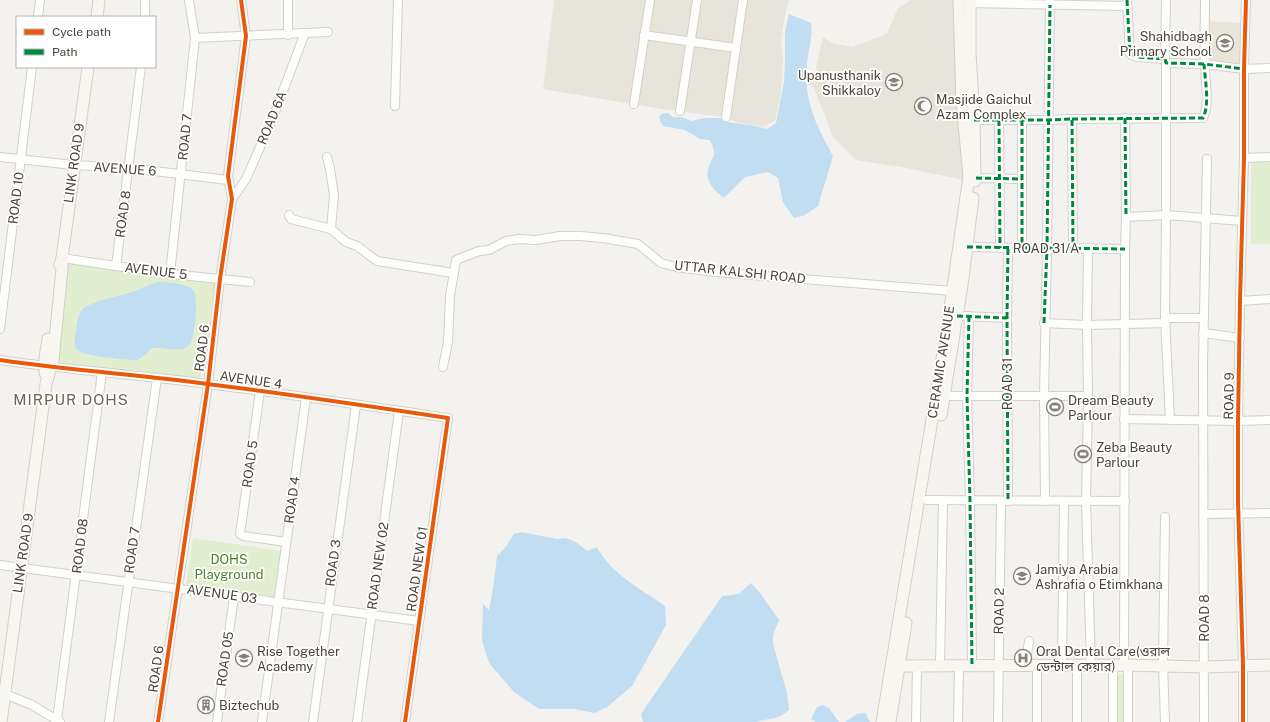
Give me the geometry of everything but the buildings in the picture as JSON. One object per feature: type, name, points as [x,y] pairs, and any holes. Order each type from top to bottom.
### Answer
[{"type":"main road","points":[[89,16],[91,0]]},
{"type":"main road","points":[[97,16],[99,0]]},
{"type":"main road","name":"CERAMIC AVENUE","points":[[890,722],[962,285],[976,178],[967,1]]},
{"type":"main road","name":"CERAMIC AVENUE","points":[[882,722],[916,517],[969,176],[962,103],[967,1]]},
{"type":"main road","name":"LINK ROAD 9","points":[[1,722],[5,694],[4,664],[22,568],[48,367],[53,360],[62,258],[73,166],[88,68]]},
{"type":"main road","points":[[899,666],[1122,665],[1204,667],[1270,665]]},
{"type":"street","points":[[38,16],[40,0]]},
{"type":"street","points":[[145,0],[145,16]]},
{"type":"street","name":"ROAD 7","points":[[170,274],[195,38],[189,0]]},
{"type":"street","name":"ROAD 6","points":[[158,722],[208,384],[220,279],[232,199],[228,180],[246,36],[241,0]]},
{"type":"street","points":[[288,0],[288,35]]},
{"type":"street","points":[[395,106],[398,0]]},
{"type":"street","points":[[634,104],[650,0]]},
{"type":"street","points":[[680,111],[697,0]]},
{"type":"street","points":[[726,117],[743,0]]},
{"type":"street","points":[[1166,0],[1165,321],[1170,420]]},
{"type":"street","points":[[974,120],[1203,118],[1206,113],[1204,64],[1205,0]]},
{"type":"street","name":"ROAD 9","points":[[1243,722],[1238,422],[1246,0]]},
{"type":"street","points":[[967,1],[1127,3],[1130,54],[1137,57],[1244,70],[1270,68]]},
{"type":"street","points":[[1045,501],[1044,323],[1047,248],[1050,2]]},
{"type":"street","points":[[195,38],[328,32]]},
{"type":"street","name":"ROAD 6A","points":[[232,199],[246,179],[272,120],[305,33]]},
{"type":"street","points":[[644,35],[736,48]]},
{"type":"street","name":"ROAD 10","points":[[0,328],[32,68]]},
{"type":"street","name":"ROAD 8","points":[[116,266],[130,168],[141,68]]},
{"type":"street","points":[[1125,118],[1125,501],[1122,665],[1128,722]]},
{"type":"street","points":[[1072,119],[1073,248]]},
{"type":"street","name":"ROAD 31","points":[[999,120],[1000,178],[1007,318],[1005,501]]},
{"type":"street","points":[[1022,120],[1022,248]]},
{"type":"street","name":"AVENUE 6","points":[[0,157],[21,161],[73,166],[130,168],[228,180]]},
{"type":"street","points":[[327,157],[334,195],[331,229]]},
{"type":"street","points":[[1244,158],[1270,157]]},
{"type":"street","name":"ROAD 8","points":[[1204,722],[1203,318],[1207,159]]},
{"type":"street","points":[[976,178],[1022,179]]},
{"type":"street","points":[[289,215],[291,219],[331,229],[346,242],[357,246],[377,261],[453,273],[450,296],[448,342],[443,367]]},
{"type":"street","points":[[1126,217],[1166,215],[1242,221]]},
{"type":"street","name":"UTTAR KALSHI ROAD","points":[[453,273],[456,260],[479,251],[489,250],[506,241],[520,239],[536,240],[560,236],[603,238],[638,244],[660,263],[676,267],[716,272],[952,291]]},
{"type":"street","name":"ROAD 31/A","points":[[967,247],[1125,249]]},
{"type":"street","points":[[1088,248],[1086,501],[1091,666]]},
{"type":"street","name":"AVENUE 5","points":[[62,258],[170,274],[250,282]]},
{"type":"street","points":[[1240,301],[1270,299]]},
{"type":"street","points":[[957,316],[1007,318]]},
{"type":"street","points":[[968,316],[967,396],[972,666]]},
{"type":"street","points":[[1044,323],[1087,325],[1125,324],[1203,318]]},
{"type":"street","points":[[1203,333],[1240,338]]},
{"type":"street","name":"AVENUE 4","points":[[0,360],[48,367],[208,384],[448,418]]},
{"type":"street","name":"ROAD 08","points":[[59,721],[102,372]]},
{"type":"street","name":"ROAD 7","points":[[109,722],[157,378]]},
{"type":"street","name":"ROAD 5","points":[[260,391],[240,534],[286,542]]},
{"type":"street","points":[[944,396],[1044,396],[1124,402]]},
{"type":"street","name":"ROAD 4","points":[[262,722],[277,602],[306,398]]},
{"type":"street","name":"ROAD 3","points":[[313,722],[327,608],[356,405]]},
{"type":"street","name":"ROAD NEW 02","points":[[357,722],[399,411]]},
{"type":"street","name":"ROAD NEW 01","points":[[405,722],[448,418]]},
{"type":"street","points":[[1124,419],[1238,422],[1270,420]]},
{"type":"street","points":[[927,500],[1125,501]]},
{"type":"street","points":[[940,666],[943,500]]},
{"type":"street","name":"ROAD 2","points":[[998,722],[998,666],[1005,501]]},
{"type":"street","points":[[1062,666],[1064,501]]},
{"type":"street","points":[[1204,514],[1270,513]]},
{"type":"street","points":[[1165,517],[1163,666],[1165,722]]},
{"type":"street","name":"AVENUE 03","points":[[0,565],[419,621]]},
{"type":"street","name":"ROAD 05","points":[[217,722],[234,596]]},
{"type":"street","points":[[1025,666],[1029,641]]},
{"type":"street","points":[[1037,665],[1037,722]]},
{"type":"street","points":[[1113,722],[1122,665]]},
{"type":"street","points":[[916,722],[917,666]]},
{"type":"street","points":[[958,722],[959,666]]},
{"type":"street","points":[[1077,666],[1077,722]]},
{"type":"street","points":[[5,694],[32,705],[59,721]]},
{"type":"shaded area","points":[[554,0],[789,0],[781,40],[783,61],[781,92],[775,121],[763,127],[736,122],[725,117],[662,109],[543,89]]},
{"type":"shaded area","points":[[912,0],[960,0],[964,180],[901,167],[856,160],[833,137],[814,88],[807,84],[808,78],[811,74],[813,73],[816,77],[821,76],[816,68],[823,37],[832,43],[852,47],[887,34],[898,8]]},
{"type":"shaded area","name":"Shahidbagh Primary School","points":[[1206,21],[1244,23],[1244,65],[1206,63]]},
{"type":"green space","points":[[1251,158],[1270,159],[1270,244],[1251,244]]},
{"type":"green space","points":[[65,263],[215,283],[200,380],[54,365]]},
{"type":"green space","name":"DOHS Playground","points":[[193,538],[281,551],[275,597],[186,584]]},
{"type":"green space","points":[[1125,674],[1125,722],[1115,722],[1114,675]]},
{"type":"water","points":[[789,14],[811,23],[811,39],[807,65],[807,91],[812,113],[833,156],[818,206],[805,215],[794,218],[783,202],[778,178],[768,172],[745,177],[724,198],[712,187],[708,179],[708,170],[714,155],[710,140],[700,139],[685,130],[663,126],[659,118],[661,114],[668,113],[673,117],[681,117],[691,121],[704,118],[720,118],[726,122],[767,129],[776,123],[784,82],[785,32]]},
{"type":"water","points":[[158,282],[187,286],[193,290],[195,294],[195,325],[192,340],[186,348],[178,350],[152,348],[137,360],[96,356],[77,350],[75,341],[77,323],[78,317],[83,309],[94,303],[129,293]]},
{"type":"water","points":[[521,532],[557,539],[566,538],[576,542],[587,551],[597,547],[603,557],[618,573],[665,606],[666,625],[632,686],[607,707],[595,713],[574,709],[539,709],[514,692],[489,663],[482,641],[483,604],[489,610],[497,556],[505,548],[514,534]]},
{"type":"water","points":[[751,583],[779,620],[773,635],[773,644],[787,693],[789,710],[779,717],[755,722],[643,722],[641,714],[722,596],[739,594]]},
{"type":"water","points":[[823,705],[829,708],[839,722],[816,722],[811,719],[817,707]]},
{"type":"water","points":[[866,713],[870,722],[845,722],[857,714]]},
{"type":"marked path","points":[[1127,0],[1130,54],[1137,57],[1165,59],[1166,63],[1204,64],[1244,69]]},
{"type":"marked path","points":[[1044,323],[1047,248],[1050,5]]},
{"type":"marked path","points":[[1072,119],[1203,118],[1207,99],[1204,64]]},
{"type":"marked path","points":[[1125,118],[1126,217]]},
{"type":"marked path","points":[[974,120],[1072,119],[1073,248]]},
{"type":"marked path","points":[[999,120],[1000,248]]},
{"type":"marked path","points":[[1022,120],[1022,248]]},
{"type":"marked path","points":[[976,178],[1022,179]]},
{"type":"marked path","points":[[967,247],[1125,249]]},
{"type":"marked path","points":[[1007,318],[1008,248]]},
{"type":"marked path","points":[[957,316],[1007,318],[1008,501]]},
{"type":"marked path","points":[[969,316],[967,396],[972,665]]},
{"type":"cycle path","points":[[158,722],[208,384],[220,279],[232,199],[228,176],[246,36],[241,0]]},
{"type":"cycle path","points":[[1243,722],[1243,665],[1238,502],[1238,421],[1246,0]]},
{"type":"cycle path","points":[[0,360],[238,388],[448,418],[405,722]]},
{"type":"place","name":"Shahidbagh Primary School","points":[[1225,43]]},
{"type":"place","name":"Upanusthanik Shikkaloy","points":[[894,82]]},
{"type":"place","name":"Masjide Gaichul Azam Complex","points":[[923,106]]},
{"type":"place","name":"Dream Beauty Parlour","points":[[1055,407]]},
{"type":"place","name":"Zeba Beauty Parlour","points":[[1083,454]]},
{"type":"place","name":"Jamiya Arabia Ashrafia o Etimkhana","points":[[1022,576]]},
{"type":"place","name":"Rise Together Academy","points":[[244,658]]},
{"type":"place","name":"Oral Dental Care(ওরাল ডেন্টাল কেয়ার)","points":[[1023,658]]},
{"type":"place","name":"Biztechub","points":[[206,705]]},
{"type":"district","name":"MIRPUR DOHS","points":[[71,399]]}]
